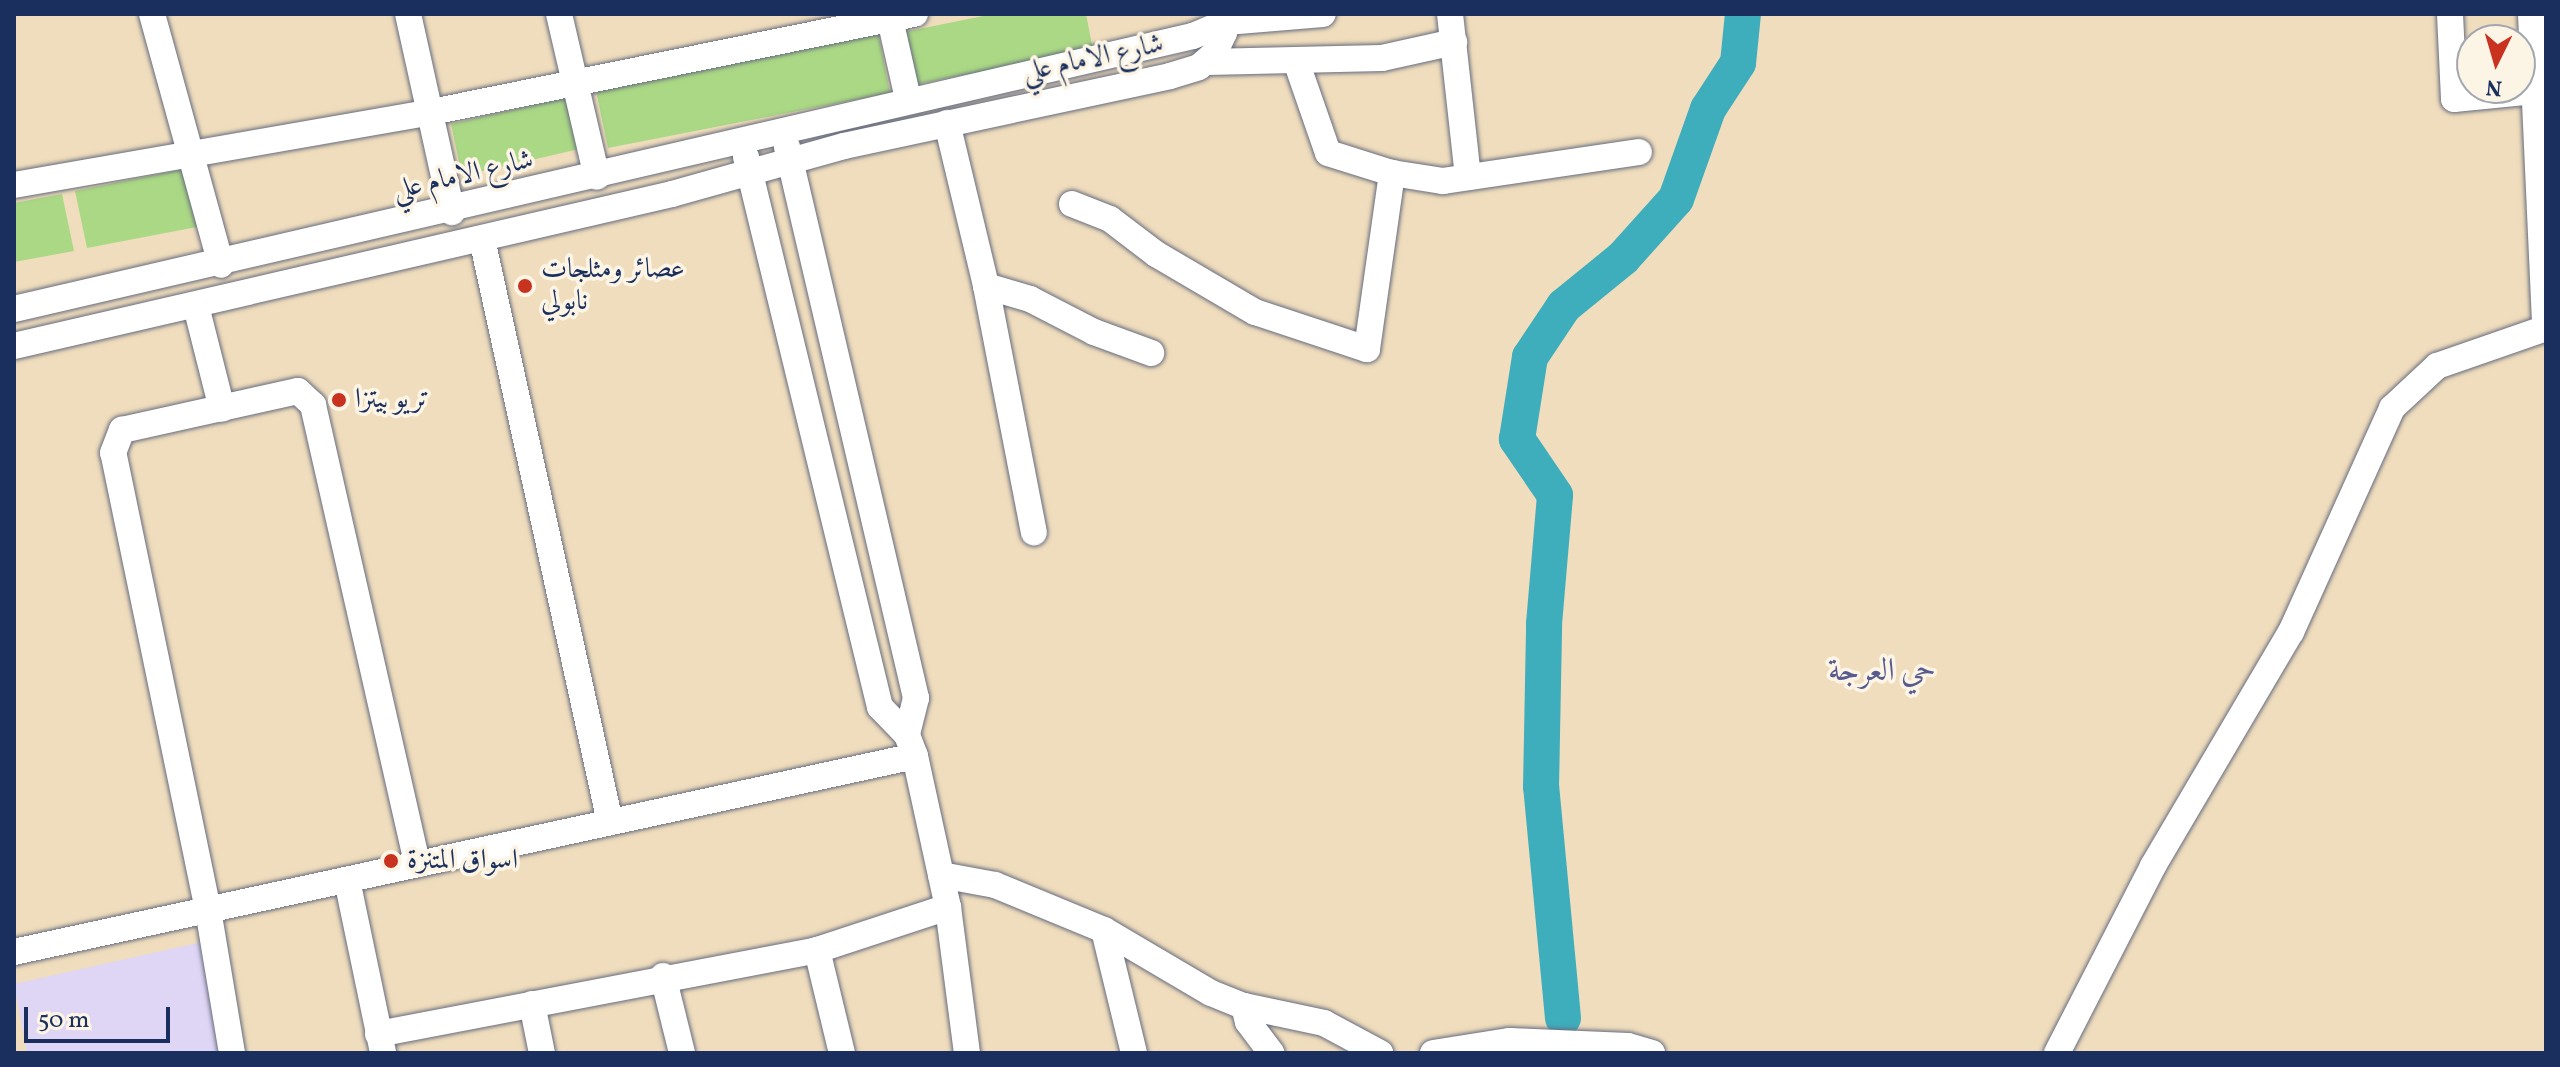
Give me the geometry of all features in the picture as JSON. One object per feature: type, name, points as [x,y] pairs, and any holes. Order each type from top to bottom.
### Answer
[{"type":"street","points":[[152,14],[221,265]]},
{"type":"street","points":[[408,14],[427,113],[452,212]]},
{"type":"street","points":[[559,14],[597,177]]},
{"type":"street","points":[[1225,18],[1323,14]]},
{"type":"street","points":[[1450,14],[1468,177]]},
{"type":"street","points":[[2450,14],[2456,99]]},
{"type":"street","points":[[14,185],[427,113],[902,16],[908,99]]},
{"type":"street","name":"شارع الامام علي","points":[[14,346],[482,239],[947,123],[1170,76],[1207,62],[1220,44],[1225,18]]},
{"type":"street","name":"شارع الامام علي","points":[[14,309],[452,212],[908,99],[1193,36],[1225,18]]},
{"type":"street","points":[[1207,62],[1382,58],[1454,42]]},
{"type":"street","points":[[1296,61],[1328,153],[1392,173],[1443,181],[1639,152]]},
{"type":"street","points":[[2057,1053],[2153,866],[2291,632],[2392,408],[2437,366],[2545,328],[2536,104]]},
{"type":"street","points":[[947,123],[986,286],[1034,532]]},
{"type":"street","points":[[784,131],[916,698],[911,746],[948,907],[967,1053]]},
{"type":"street","points":[[743,141],[880,707],[911,746]]},
{"type":"street","points":[[1072,204],[1110,219],[1156,254],[1255,312],[1367,349],[1392,173]]},
{"type":"street","points":[[482,239],[610,822]]},
{"type":"street","points":[[986,286],[1030,299],[1094,332],[1151,353]]},
{"type":"street","points":[[196,306],[222,409]]},
{"type":"street","points":[[232,1053],[208,910],[113,453],[122,430],[298,391],[313,405],[417,864]]},
{"type":"street","points":[[14,952],[610,822],[911,746]]},
{"type":"street","points":[[941,875],[995,885],[1104,930],[1211,993],[1244,1006],[1324,1023],[1380,1053]]},
{"type":"street","points":[[347,880],[381,1044],[532,1004],[663,976],[817,950],[948,907]]},
{"type":"street","points":[[1104,930],[1134,1053]]},
{"type":"street","points":[[817,950],[842,1053]]},
{"type":"street","points":[[663,976],[682,1053]]},
{"type":"street","points":[[532,1004],[542,1053]]},
{"type":"street","points":[[1244,1006],[1248,1022],[1271,1053]]},
{"type":"street","points":[[1433,1053],[1510,1041],[1628,1046],[1652,1053]]},
{"type":"shaded area","points":[[202,942],[223,1053],[27,1053],[14,984]]},
{"type":"green space","points":[[993,14],[1086,14],[1093,50],[917,84],[904,32]]},
{"type":"green space","points":[[878,32],[890,93],[608,148],[596,91]]},
{"type":"green space","points":[[565,98],[579,149],[462,176],[451,124]]},
{"type":"green space","points":[[189,168],[202,226],[87,248],[75,191]]},
{"type":"green space","points":[[62,194],[74,251],[14,262],[14,203]]},
{"type":"waterway","points":[[1563,1018],[1541,787],[1544,624],[1555,495],[1517,439],[1530,357],[1564,306],[1623,258],[1676,199],[1708,109],[1738,63],[1743,14]]},
{"type":"place","name":"عصائر ومثلجات نابولي","points":[[525,286]]},
{"type":"place","name":"تريو بيتزا","points":[[339,400]]},
{"type":"place","name":"اسواق المتنزة","points":[[391,861]]},
{"type":"district","name":"حي العرجة","points":[[1882,672]]}]
